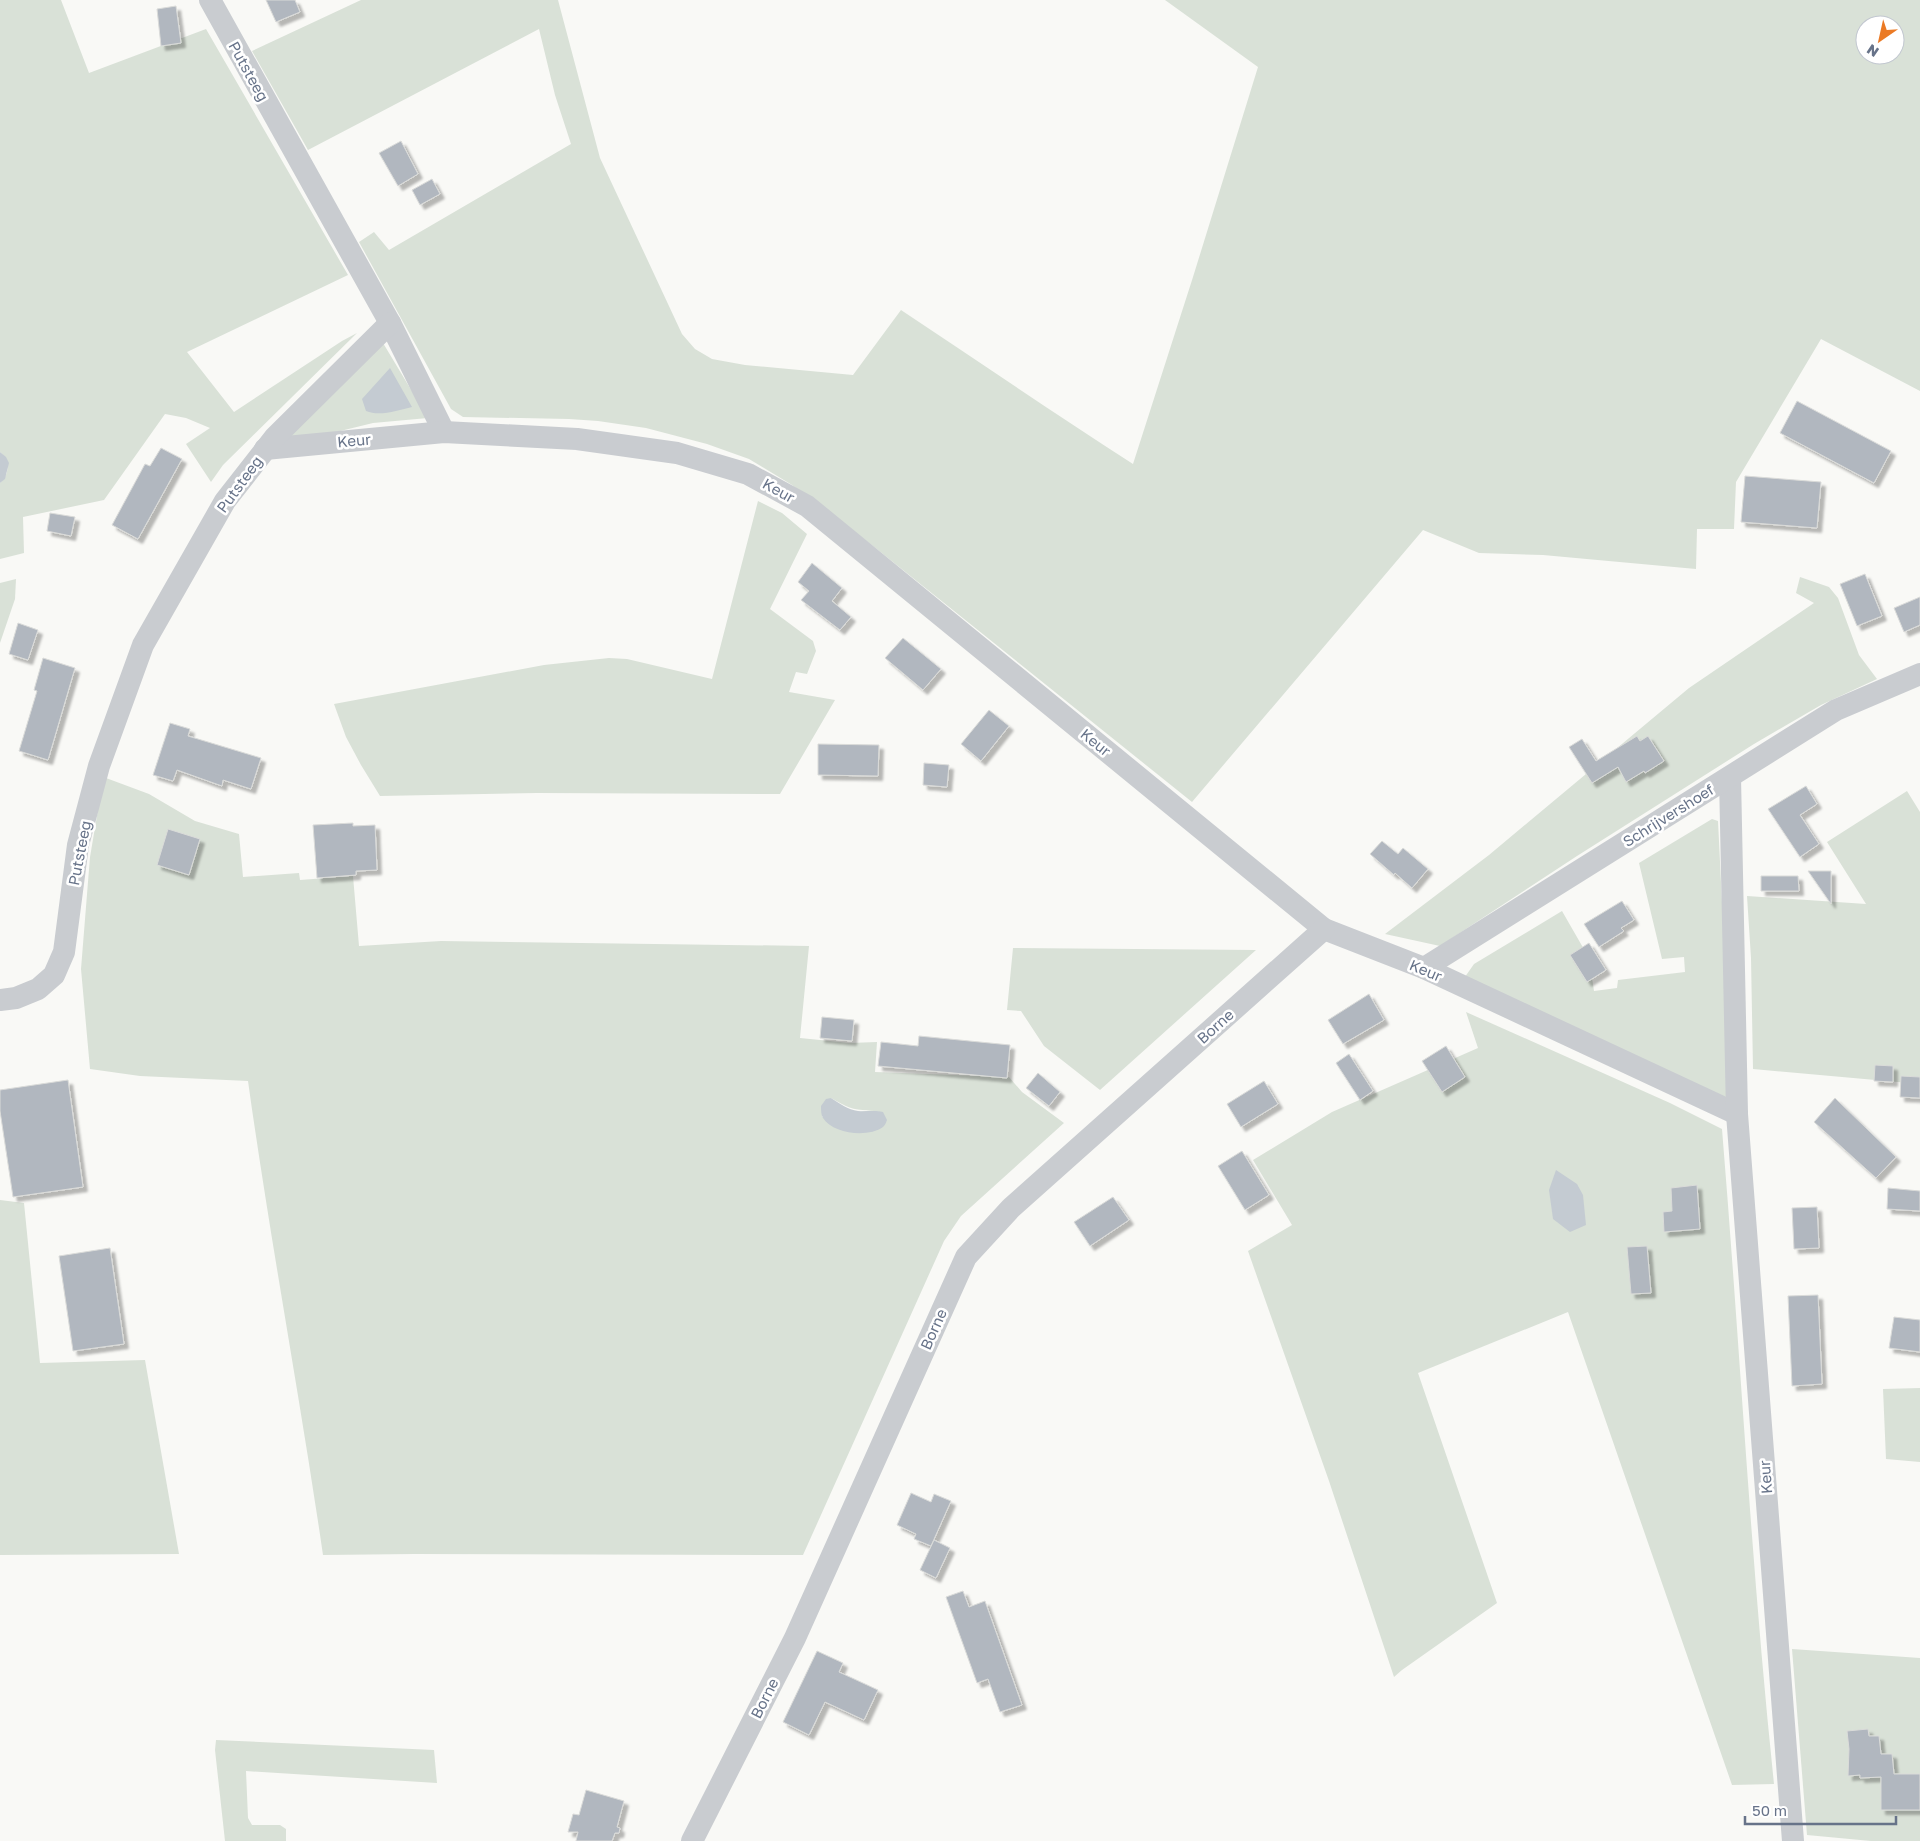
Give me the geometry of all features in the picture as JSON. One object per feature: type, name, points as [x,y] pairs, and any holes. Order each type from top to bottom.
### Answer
[{"type":"street","name":"Putsteeg","points":[[0,1000],[16,998],[38,989],[54,974],[64,952],[78,845],[99,766],[143,645],[225,501],[264,449],[390,323],[210,0]]},
{"type":"street","points":[[390,323],[444,432]]},
{"type":"street","name":"Keur","points":[[264,449],[444,432],[577,439],[677,453],[748,474],[807,506],[1324,929],[1424,968],[1737,1114]]},
{"type":"street","name":"Schrijvershoef","points":[[1424,968],[1836,710],[1920,674]]},
{"type":"street","name":"Keur","points":[[1730,777],[1737,1114],[1793,1841]]},
{"type":"street","name":"Borne","points":[[692,1841],[795,1638],[966,1257],[1011,1208],[1324,929]]},
{"type":"shaded area","points":[[0,0],[61,0],[89,73],[206,29],[348,275],[187,352],[234,412],[357,333],[223,465],[211,482],[186,444],[210,428],[186,418],[165,414],[104,500],[23,517],[24,553],[0,559],[0,483],[6,476],[8,468],[6,459],[0,452]]},
{"type":"shaded area","points":[[361,0],[558,0],[600,158],[682,334],[695,349],[712,359],[745,365],[853,375],[901,310],[1133,464],[1258,67],[1165,0],[1920,0],[1920,391],[1821,339],[1736,482],[1734,529],[1697,529],[1696,569],[1543,555],[1479,553],[1423,530],[1192,802],[873,546],[792,485],[749,459],[707,444],[646,428],[569,419],[463,417],[451,409],[359,242],[374,232],[389,250],[571,144],[555,95],[539,29],[308,150],[252,51]]},
{"type":"shaded area","points":[[383,343],[428,418],[373,423],[279,446]]},
{"type":"shaded area","points":[[390,368],[412,407],[383,413],[366,411],[362,399]]},
{"type":"shaded area","points":[[0,452],[9,463],[5,479],[0,483]]},
{"type":"shaded area","points":[[758,501],[782,513],[807,534],[770,609],[813,641],[816,651],[807,674],[796,672],[789,692],[835,700],[780,794],[537,793],[380,796],[346,737],[334,704],[544,665],[609,658],[627,659],[712,679]]},
{"type":"shaded area","points":[[1800,577],[1829,587],[1838,598],[1859,655],[1877,679],[1821,705],[1754,744],[1577,856],[1440,946],[1385,934],[1489,855],[1689,688],[1814,603],[1796,593]]},
{"type":"shaded area","points":[[16,579],[15,599],[0,643],[0,583]]},
{"type":"shaded area","points":[[106,778],[149,794],[195,821],[239,834],[243,877],[299,873],[300,880],[353,876],[359,946],[441,941],[809,946],[800,1038],[850,1043],[877,1042],[875,1072],[1009,1077],[1022,1092],[1064,1123],[961,1216],[944,1241],[803,1555],[323,1555],[248,1081],[140,1076],[90,1069],[81,969],[90,857],[100,798]],"holes":[[[831,1098],[857,1109],[874,1110],[822,1117]]]},
{"type":"shaded area","points":[[1907,791],[1920,812],[1920,1084],[1753,1069],[1751,958],[1747,896],[1866,904],[1827,842]]},
{"type":"shaded area","points":[[1712,819],[1718,821],[1731,1086],[1724,1100],[1460,984],[1474,964],[1562,911],[1589,958],[1594,991],[1617,988],[1618,980],[1685,972],[1684,957],[1662,959],[1639,863]]},
{"type":"shaded area","points":[[1013,948],[1256,950],[1100,1090],[1044,1046],[1021,1011],[1007,1010]]},
{"type":"shaded area","points":[[1466,1012],[1670,1103],[1722,1129],[1752,1538],[1774,1784],[1732,1785],[1568,1312],[1418,1373],[1497,1603],[1394,1677],[1329,1481],[1248,1251],[1292,1225],[1253,1160],[1332,1112],[1478,1048]]},
{"type":"shaded area","points":[[831,1098],[854,1110],[883,1112],[887,1120],[886,1123],[877,1130],[860,1133],[851,1133],[834,1128],[823,1118],[821,1112],[821,1106],[826,1099]]},
{"type":"shaded area","points":[[1556,1170],[1577,1184],[1583,1195],[1586,1225],[1570,1232],[1553,1219],[1549,1190]]},
{"type":"shaded area","points":[[0,1200],[24,1203],[40,1363],[145,1360],[179,1554],[0,1555]]},
{"type":"shaded area","points":[[1920,1388],[1920,1462],[1886,1459],[1883,1389]]},
{"type":"shaded area","points":[[1792,1649],[1920,1658],[1920,1841],[1871,1841],[1807,1835]]},
{"type":"shaded area","points":[[216,1740],[434,1750],[437,1783],[246,1771],[248,1818],[252,1825],[280,1825],[286,1829],[286,1841],[225,1841],[215,1750]]},
{"type":"building","points":[[266,0],[295,0],[300,12],[276,22]]},
{"type":"building","points":[[176,6],[181,43],[161,46],[157,9]]},
{"type":"building","points":[[401,141],[418,174],[398,186],[379,153]]},
{"type":"building","points":[[432,179],[440,194],[420,205],[412,190]]},
{"type":"building","points":[[1797,401],[1891,451],[1874,483],[1780,433]]},
{"type":"building","points":[[161,448],[182,459],[138,539],[112,525],[145,464],[150,466]]},
{"type":"building","points":[[1745,476],[1821,482],[1817,528],[1741,522]]},
{"type":"building","points":[[50,513],[75,517],[71,536],[47,531]]},
{"type":"building","points":[[812,563],[842,588],[832,601],[851,617],[840,630],[801,600],[809,591],[798,582]]},
{"type":"building","points":[[1865,574],[1882,616],[1857,626],[1840,584]]},
{"type":"building","points":[[1920,597],[1920,625],[1904,632],[1894,608]]},
{"type":"building","points":[[18,623],[38,630],[28,660],[9,654]]},
{"type":"building","points":[[903,638],[941,669],[923,690],[885,658]]},
{"type":"building","points":[[43,658],[75,668],[48,760],[19,751],[37,691],[34,690]]},
{"type":"building","points":[[989,710],[1009,726],[981,761],[961,744]]},
{"type":"building","points":[[170,723],[190,729],[188,736],[261,758],[251,789],[223,780],[222,786],[177,770],[173,781],[153,775]]},
{"type":"building","points":[[1637,736],[1640,741],[1648,736],[1664,761],[1626,782],[1618,767],[1592,783],[1569,747],[1582,739],[1596,761]]},
{"type":"building","points":[[818,744],[879,745],[878,776],[818,775]]},
{"type":"building","points":[[924,763],[949,765],[947,787],[923,785]]},
{"type":"building","points":[[1806,786],[1817,804],[1800,815],[1819,844],[1800,857],[1768,809]]},
{"type":"building","points":[[353,823],[353,826],[375,825],[377,870],[356,871],[356,875],[317,878],[313,825]]},
{"type":"building","points":[[168,829],[200,839],[189,875],[157,865]]},
{"type":"building","points":[[1382,841],[1398,854],[1403,848],[1428,869],[1412,888],[1370,854]]},
{"type":"building","points":[[1808,871],[1831,871],[1831,904]]},
{"type":"building","points":[[1761,876],[1798,876],[1799,891],[1761,891]]},
{"type":"building","points":[[1622,901],[1634,920],[1621,928],[1624,931],[1599,947],[1584,924]]},
{"type":"building","points":[[1589,943],[1606,970],[1587,982],[1570,955]]},
{"type":"building","points":[[1369,994],[1384,1020],[1343,1044],[1328,1020]]},
{"type":"building","points":[[822,1017],[854,1020],[852,1041],[820,1038]]},
{"type":"building","points":[[919,1036],[1010,1045],[1007,1078],[878,1066],[881,1042],[918,1046]]},
{"type":"building","points":[[1446,1046],[1465,1077],[1442,1092],[1422,1061]]},
{"type":"building","points":[[1349,1054],[1373,1091],[1360,1100],[1336,1063]]},
{"type":"building","points":[[1875,1065],[1893,1066],[1893,1082],[1874,1081]]},
{"type":"building","points":[[1038,1073],[1060,1092],[1049,1106],[1026,1088]]},
{"type":"building","points":[[1901,1076],[1920,1077],[1920,1098],[1900,1097]]},
{"type":"building","points":[[68,1080],[83,1187],[13,1197],[0,1111],[0,1090]]},
{"type":"building","points":[[1264,1081],[1278,1104],[1241,1127],[1227,1104]]},
{"type":"building","points":[[1835,1098],[1896,1157],[1876,1178],[1814,1122]]},
{"type":"building","points":[[1242,1151],[1269,1195],[1245,1210],[1218,1166]]},
{"type":"building","points":[[1697,1185],[1700,1229],[1664,1232],[1663,1212],[1672,1211],[1671,1188]]},
{"type":"building","points":[[1888,1188],[1920,1191],[1920,1211],[1887,1209]]},
{"type":"building","points":[[1113,1197],[1129,1220],[1090,1246],[1074,1222]]},
{"type":"building","points":[[1817,1207],[1819,1248],[1794,1249],[1792,1208]]},
{"type":"building","points":[[1647,1246],[1651,1293],[1631,1294],[1627,1247]]},
{"type":"building","points":[[110,1248],[124,1344],[73,1351],[59,1256]]},
{"type":"building","points":[[1818,1295],[1822,1384],[1792,1386],[1788,1296]]},
{"type":"building","points":[[1894,1317],[1920,1320],[1920,1352],[1889,1348]]},
{"type":"building","points":[[911,1493],[931,1502],[934,1494],[951,1501],[931,1546],[914,1539],[916,1534],[897,1525]]},
{"type":"building","points":[[934,1540],[950,1548],[936,1578],[920,1570]]},
{"type":"building","points":[[963,1591],[969,1607],[985,1601],[1022,1705],[1000,1712],[988,1679],[977,1683],[946,1597]]},
{"type":"building","points":[[817,1651],[843,1663],[839,1672],[878,1690],[864,1720],[825,1702],[809,1735],[783,1722]]},
{"type":"building","points":[[1868,1729],[1869,1736],[1879,1736],[1881,1754],[1892,1754],[1894,1774],[1920,1774],[1920,1810],[1881,1810],[1881,1777],[1860,1778],[1860,1775],[1848,1776],[1849,1749],[1847,1731]]},
{"type":"building","points":[[586,1790],[624,1801],[617,1827],[620,1828],[619,1833],[615,1833],[612,1841],[576,1841],[578,1832],[568,1832],[573,1814],[579,1815]]}]
